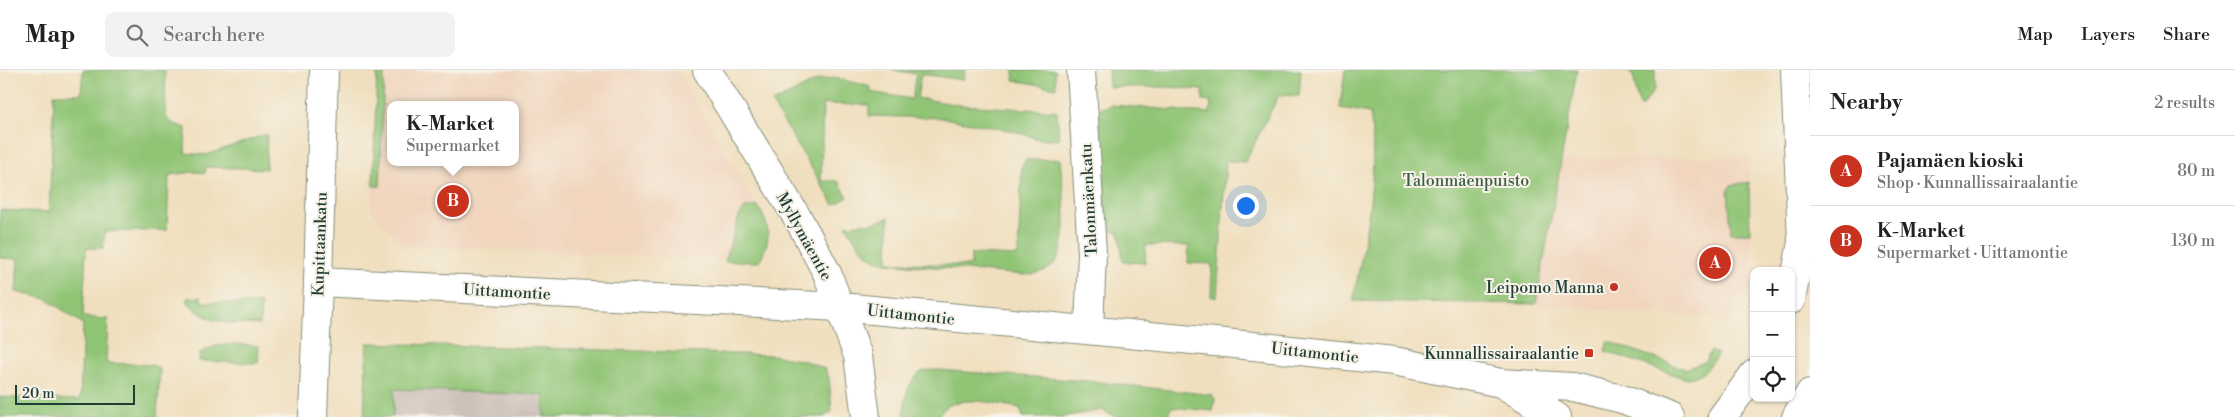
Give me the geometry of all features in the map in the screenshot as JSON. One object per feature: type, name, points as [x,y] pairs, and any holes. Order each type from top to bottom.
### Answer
[{"type":"street","name":"Kupittaankatu","points":[[313,417],[324,70]]},
{"type":"street","name":"Myllymäentie","points":[[707,70],[800,222],[841,307],[858,356],[866,417]]},
{"type":"street","name":"Talonmäenkatu","points":[[1081,70],[1092,252],[1089,330]]},
{"type":"street","points":[[1795,70],[1802,242],[1795,279]]},
{"type":"street","points":[[1802,242],[1810,271]]},
{"type":"street","name":"Uittamontie","points":[[318,282],[841,307],[928,317],[1089,330],[1394,361],[1501,383],[1573,387],[1622,399],[1670,417]]},
{"type":"street","points":[[1722,417],[1750,379]]},
{"type":"street","name":"Uittamontie","points":[[1501,383],[1557,417]]},
{"type":"street","points":[[1796,417],[1810,393]]},
{"type":"shaded area","points":[[377,70],[676,70],[766,220],[769,230],[765,252],[759,262],[404,245],[371,211]]},
{"type":"shaded area","points":[[1749,156],[1750,287],[1748,296],[1740,308],[1727,317],[1713,318],[1536,304],[1561,159]]},
{"type":"shaded area","points":[[366,352],[797,417],[364,417]]},
{"type":"green space","points":[[83,70],[165,70],[166,117],[172,123],[186,128],[185,153],[206,155],[267,134],[266,169],[206,167],[205,173],[194,172],[169,175],[167,230],[105,232],[103,248],[86,248],[83,317],[108,319],[106,363],[152,365],[160,369],[157,417],[0,417],[0,397],[80,400],[83,324],[47,299],[16,292],[18,259],[0,258],[0,210],[49,212],[54,94],[81,94]]},
{"type":"green space","points":[[377,70],[384,70],[380,186],[373,186]]},
{"type":"green space","points":[[893,70],[965,70],[963,80],[921,74],[917,98],[960,105],[1057,111],[1059,139],[1038,139],[1014,131],[944,118],[869,116],[869,105],[823,104],[821,181],[838,181],[848,197],[834,205],[772,103],[818,80],[836,78],[871,87],[870,92],[912,99],[916,74]]},
{"type":"green space","points":[[1014,70],[1055,70],[1056,88],[1014,80]]},
{"type":"green space","points":[[1108,70],[1301,70],[1299,96],[1279,95],[1245,162],[1226,161],[1217,297],[1211,297],[1212,264],[1188,263],[1189,246],[1146,245],[1145,263],[1123,262],[1119,232],[1107,231],[1099,109],[1111,105],[1210,113],[1211,102],[1203,101],[1203,90],[1168,87],[1109,87]]},
{"type":"green space","name":"Talonmäenpuisto","points":[[1345,70],[1577,70],[1536,304],[1353,301],[1369,207],[1373,160],[1370,113],[1340,108]]},
{"type":"green space","points":[[1625,70],[1655,70],[1655,89],[1641,107],[1637,98],[1633,75]]},
{"type":"green space","points":[[1060,159],[1065,218],[1062,249],[1056,261],[1048,269],[1040,272],[1025,275],[886,263],[878,261],[867,254],[846,225],[874,223],[889,217],[888,262],[971,266],[971,254],[1018,256],[1022,166],[1026,160]]},
{"type":"green space","points":[[1749,182],[1750,233],[1731,233],[1728,190],[1731,185]]},
{"type":"green space","points":[[758,206],[765,221],[768,234],[766,247],[759,262],[725,261],[739,216],[745,208]]},
{"type":"green space","points":[[201,297],[201,302],[261,304],[260,325],[229,323],[202,315],[187,301],[187,298]]},
{"type":"green space","points":[[1608,341],[1685,369],[1704,362],[1711,351],[1718,354],[1708,368],[1700,374],[1684,378],[1605,351]]},
{"type":"green space","points":[[367,343],[772,355],[805,361],[825,369],[829,378],[832,411],[824,417],[544,417],[544,395],[394,389],[393,417],[364,417]]},
{"type":"green space","points":[[235,344],[259,346],[258,363],[199,361],[200,353],[216,346]]},
{"type":"green space","points":[[938,370],[1099,382],[1212,395],[1215,399],[1213,411],[1171,407],[1168,417],[1115,417],[1102,410],[1061,417],[1023,417],[1020,408],[986,402],[964,401],[944,409],[937,417],[904,417],[906,399],[912,381],[921,372]]},
{"type":"place","name":"K-Market","points":[[453,201]]},
{"type":"place","name":"Pajamäen kioski","points":[[1715,263]]},
{"type":"place","name":"Leipomo Manna","points":[[1614,287]]},
{"type":"place","name":"Kunnallissairaalantie","points":[[1589,353]]}]
